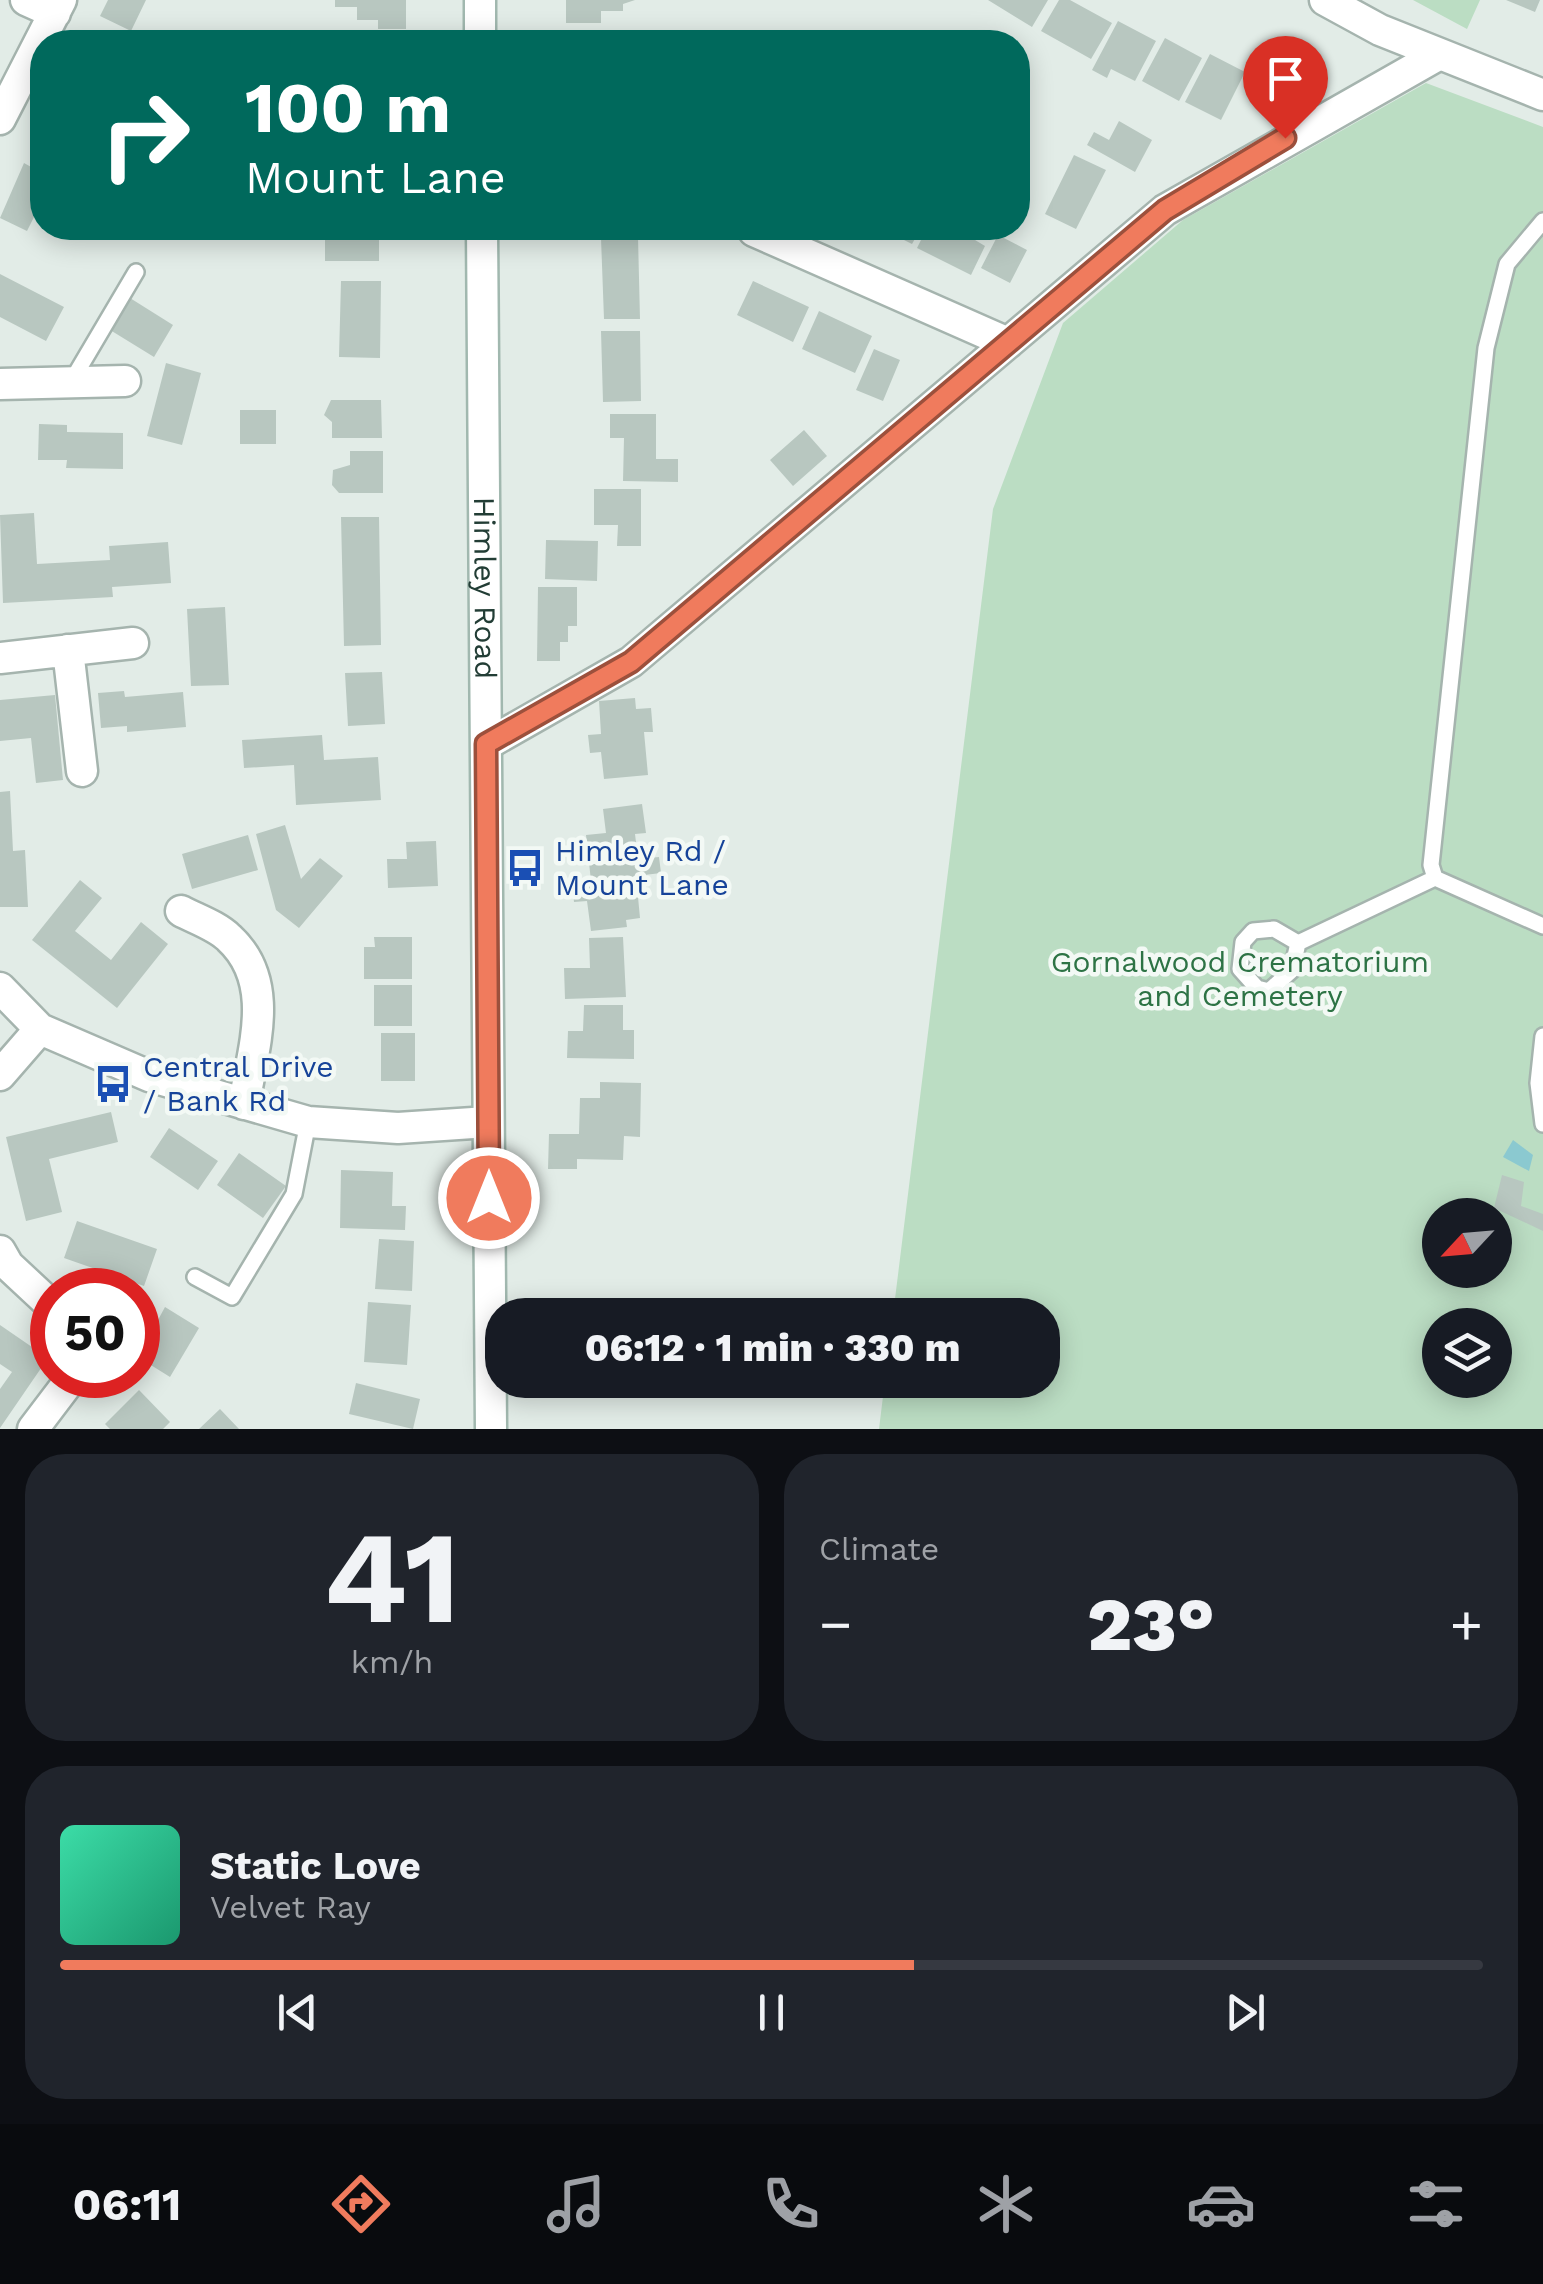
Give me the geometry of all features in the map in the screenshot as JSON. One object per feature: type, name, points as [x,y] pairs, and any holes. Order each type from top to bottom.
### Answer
[{"type":"street","points":[[26,0],[58,7],[46,30]]},
{"type":"street","points":[[480,0],[480,30]]},
{"type":"street","points":[[1325,0],[1438,54],[1543,96]]},
{"type":"street","points":[[486,744],[631,662],[1165,210],[1438,54]]},
{"type":"street","points":[[0,119],[30,61]]},
{"type":"street","name":"Himley Road","points":[[482,240],[491,1429]]},
{"type":"street","points":[[774,240],[1008,343]]},
{"type":"street","points":[[0,384],[125,381]]},
{"type":"street","points":[[0,658],[133,643]]},
{"type":"street","points":[[68,650],[82,771]]},
{"type":"street","points":[[181,911],[228,937],[252,966],[261,1000],[244,1104]]},
{"type":"street","points":[[0,988],[40,1029],[149,1076],[308,1122],[398,1128],[488,1122]]},
{"type":"street","points":[[0,1075],[40,1029]]},
{"type":"street","points":[[0,1251],[8,1265],[30,1286]]},
{"type":"street","points":[[32,1429],[56,1398]]},
{"type":"lane","points":[[1543,221],[1507,264],[1486,348],[1431,865],[1435,878],[1543,926]]},
{"type":"lane","points":[[71,382],[136,272]]},
{"type":"lane","points":[[1298,944],[1435,878]]},
{"type":"lane","points":[[1543,1036],[1538,1083],[1543,1124]]},
{"type":"lane","points":[[195,1277],[232,1297],[294,1194],[308,1122]]},
{"type":"green space","points":[[1413,0],[1480,0],[1467,29]]},
{"type":"green space","name":"Gornalwood Crematorium and Cemetery","points":[[1426,83],[1543,127],[1543,1429],[879,1429],[883,1398],[1060,1398],[1060,1298],[895,1298],[993,509],[1063,323],[1183,220]]},
{"type":"water","points":[[1513,1140],[1533,1155],[1529,1171],[1503,1157]]},
{"type":"building","points":[[108,0],[146,0],[131,30],[100,16]]},
{"type":"building","points":[[335,0],[406,0],[406,29],[378,29],[378,20],[357,20],[357,7],[335,7]]},
{"type":"building","points":[[566,0],[635,0],[623,4],[623,11],[601,11],[601,23],[566,23]]},
{"type":"building","points":[[988,0],[1048,0],[1032,27]]},
{"type":"building","points":[[1059,0],[1070,0],[1112,23],[1091,59],[1041,31]]},
{"type":"building","points":[[1506,0],[1540,0],[1535,12]]},
{"type":"building","points":[[1118,21],[1156,41],[1135,81],[1111,69],[1107,78],[1092,70]]},
{"type":"building","points":[[1165,38],[1202,58],[1179,101],[1142,81]]},
{"type":"building","points":[[1275,40],[1309,58],[1294,84],[1261,66]]},
{"type":"building","points":[[1210,54],[1245,72],[1221,120],[1185,102]]},
{"type":"building","points":[[1119,121],[1152,140],[1135,172],[1087,145],[1094,132],[1109,140]]},
{"type":"building","points":[[1074,155],[1106,170],[1076,229],[1045,214]]},
{"type":"building","points":[[24,163],[30,166],[30,225],[27,231],[0,218]]},
{"type":"building","points":[[325,240],[379,240],[379,261],[325,261]]},
{"type":"building","points":[[601,240],[638,240],[640,319],[604,319]]},
{"type":"building","points":[[921,240],[975,240],[985,246],[971,275],[917,248]]},
{"type":"building","points":[[995,240],[1008,240],[1027,250],[1010,283],[981,268]]},
{"type":"building","points":[[0,274],[64,307],[46,341],[0,317]]},
{"type":"building","points":[[341,281],[381,281],[380,358],[339,357]]},
{"type":"building","points":[[753,281],[809,307],[793,342],[737,315]]},
{"type":"building","points":[[122,293],[173,325],[154,357],[102,325]]},
{"type":"building","points":[[819,311],[872,336],[855,373],[802,349]]},
{"type":"building","points":[[601,331],[640,331],[641,401],[603,402]]},
{"type":"building","points":[[874,349],[900,360],[883,401],[856,390]]},
{"type":"building","points":[[166,363],[201,373],[182,445],[147,436]]},
{"type":"building","points":[[331,400],[381,400],[382,438],[332,438],[332,422],[324,415]]},
{"type":"building","points":[[240,410],[276,410],[276,444],[240,444]]},
{"type":"building","points":[[610,414],[656,414],[656,459],[678,459],[678,482],[623,481],[624,438],[610,438]]},
{"type":"building","points":[[39,424],[67,425],[67,432],[123,433],[123,469],[66,468],[67,460],[38,460]]},
{"type":"building","points":[[804,430],[827,456],[793,486],[770,460]]},
{"type":"building","points":[[350,451],[383,451],[383,493],[339,493],[332,485],[333,470],[350,465]]},
{"type":"building","points":[[594,489],[641,489],[641,546],[617,546],[618,525],[594,525]]},
{"type":"building","points":[[34,513],[37,564],[110,560],[109,546],[168,542],[171,583],[112,587],[113,597],[3,603],[0,515]]},
{"type":"building","points":[[341,517],[379,517],[381,645],[344,646]]},
{"type":"building","points":[[546,540],[598,541],[597,581],[545,579]]},
{"type":"building","points":[[538,587],[577,587],[577,626],[568,626],[568,642],[560,642],[560,661],[537,661]]},
{"type":"building","points":[[225,607],[229,685],[191,686],[187,609]]},
{"type":"building","points":[[382,672],[385,724],[348,726],[345,673]]},
{"type":"building","points":[[124,691],[125,697],[183,692],[186,727],[127,732],[127,726],[101,728],[98,693]]},
{"type":"building","points":[[55,695],[63,780],[36,783],[31,738],[0,741],[0,700]]},
{"type":"building","points":[[635,698],[636,709],[651,708],[653,732],[644,732],[648,775],[604,779],[601,752],[590,753],[588,735],[601,734],[599,701]]},
{"type":"building","points":[[322,735],[324,760],[378,757],[381,800],[296,805],[294,765],[244,768],[242,740]]},
{"type":"building","points":[[10,791],[13,851],[25,850],[28,907],[0,907],[0,792]]},
{"type":"building","points":[[642,804],[646,833],[635,834],[638,859],[659,857],[661,873],[636,876],[640,918],[626,920],[627,927],[591,931],[587,901],[574,902],[572,883],[591,881],[586,835],[606,833],[603,809]]},
{"type":"building","points":[[285,825],[301,879],[320,858],[343,876],[299,928],[276,910],[256,834]]},
{"type":"building","points":[[248,835],[258,870],[192,889],[182,854]]},
{"type":"building","points":[[436,841],[438,886],[388,888],[387,859],[407,859],[406,842]]},
{"type":"building","points":[[80,880],[102,898],[75,931],[111,960],[141,922],[168,944],[117,1008],[32,940]]},
{"type":"building","points":[[374,937],[412,937],[412,979],[364,979],[364,947],[375,947]]},
{"type":"building","points":[[623,937],[626,997],[565,999],[564,968],[590,968],[589,938]]},
{"type":"building","points":[[374,985],[412,985],[412,1026],[374,1026]]},
{"type":"building","points":[[584,1005],[623,1005],[623,1030],[634,1030],[634,1059],[567,1058],[568,1031],[583,1031]]},
{"type":"building","points":[[381,1033],[415,1033],[415,1081],[381,1081]]},
{"type":"building","points":[[600,1082],[641,1083],[640,1137],[624,1136],[623,1160],[577,1159],[577,1169],[548,1169],[549,1134],[579,1134],[580,1098],[600,1098]]},
{"type":"building","points":[[111,1112],[118,1142],[49,1159],[62,1212],[26,1221],[6,1137]]},
{"type":"building","points":[[169,1128],[218,1161],[198,1190],[150,1157]]},
{"type":"building","points":[[239,1153],[286,1186],[263,1218],[217,1185]]},
{"type":"building","points":[[341,1170],[393,1172],[392,1206],[406,1206],[405,1230],[340,1228]]},
{"type":"building","points":[[1502,1175],[1524,1182],[1521,1206],[1543,1214],[1543,1231],[1512,1216],[1512,1198],[1496,1198]]},
{"type":"building","points":[[77,1221],[157,1249],[150,1268],[93,1268],[64,1258]]},
{"type":"building","points":[[379,1239],[414,1241],[412,1291],[375,1289]]},
{"type":"building","points":[[368,1302],[411,1305],[407,1365],[364,1362]]},
{"type":"building","points":[[165,1307],[199,1328],[170,1377],[160,1371],[160,1316]]},
{"type":"building","points":[[0,1325],[30,1346],[30,1384],[0,1428],[0,1389],[12,1372],[0,1364]]},
{"type":"building","points":[[356,1383],[420,1399],[413,1429],[349,1414]]},
{"type":"building","points":[[131,1398],[147,1398],[170,1422],[163,1429],[110,1429],[105,1424]]},
{"type":"building","points":[[220,1409],[239,1429],[199,1429]]},
{"type":"place","name":"Himley Rd / Mount Lane","points":[[525,868]]},
{"type":"place","name":"Central Drive / Bank Rd","points":[[113,1084]]},
{"type":"route","points":[[489,1198],[486,744],[631,662],[1165,210],[1285,138]]}]
